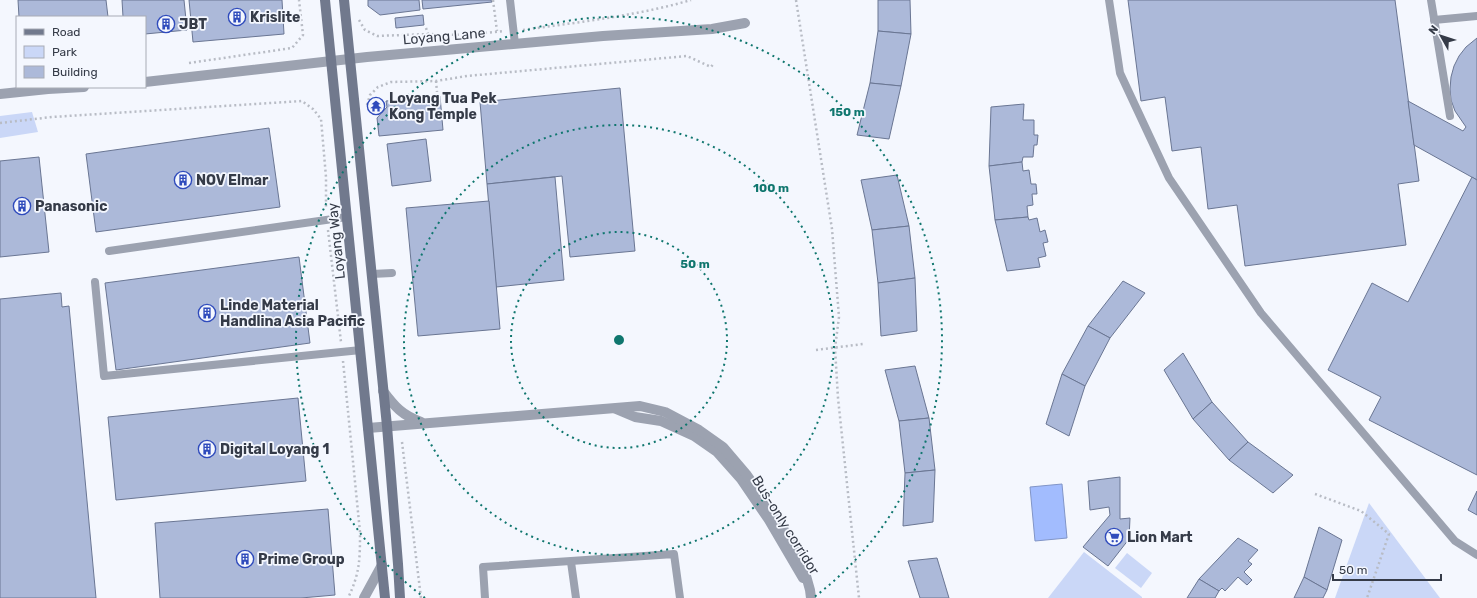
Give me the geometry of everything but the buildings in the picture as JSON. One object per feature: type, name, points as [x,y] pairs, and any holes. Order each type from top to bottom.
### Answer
[{"type":"main road","name":"Loyang Way","points":[[325,0],[385,598]]},
{"type":"main road","points":[[344,0],[387,426],[400,598]]},
{"type":"street","name":"Loyang Lane","points":[[146,82],[350,59],[603,36],[712,29],[745,24]]},
{"type":"street","points":[[0,94],[66,88]]},
{"type":"street","points":[[383,391],[398,410],[409,418],[424,423]]},
{"type":"street","name":"Bus-only corridor","points":[[368,428],[613,408],[635,417],[661,421],[694,436],[717,452],[741,479],[768,520],[811,594]]},
{"type":"street","points":[[364,598],[382,565]]},
{"type":"lane","points":[[510,0],[514,44]]},
{"type":"lane","points":[[1110,0],[1120,73],[1169,178],[1261,313],[1456,541],[1477,555]]},
{"type":"lane","points":[[1431,0],[1450,116]]},
{"type":"lane","points":[[1434,20],[1477,16]]},
{"type":"lane","points":[[109,251],[347,217]]},
{"type":"lane","points":[[372,274],[392,273]]},
{"type":"lane","points":[[94,282],[104,376],[361,350]]},
{"type":"lane","points":[[485,598],[483,568],[674,554],[680,598]]},
{"type":"lane","points":[[571,562],[576,598]]},
{"type":"path","points":[[182,64],[292,48],[303,35],[299,0]]},
{"type":"path","points":[[493,0],[496,31]]},
{"type":"path","points":[[483,34],[496,31],[513,31],[602,20],[691,0]]},
{"type":"path","points":[[796,0],[832,229],[839,316],[835,348],[838,398],[859,598]]},
{"type":"path","points":[[426,28],[428,34]]},
{"type":"path","points":[[365,30],[378,36],[428,34],[469,35]]},
{"type":"path","points":[[366,110],[370,95],[378,87],[390,82],[436,81],[467,76],[687,56],[711,67],[714,63]]},
{"type":"path","points":[[436,81],[438,92]]},
{"type":"path","points":[[0,123],[60,117],[302,101],[313,108],[321,119],[326,177],[326,220],[342,352],[360,532],[360,560],[356,583],[348,598]]},
{"type":"path","points":[[816,350],[863,344]]},
{"type":"path","points":[[1315,494],[1361,511],[1389,534],[1367,598]]},
{"type":"green space","points":[[32,112],[38,132],[0,138],[0,116]]},
{"type":"green space","points":[[1369,503],[1440,598],[1335,598]]},
{"type":"green space","points":[[1084,552],[1142,597],[1142,598],[1048,598]]},
{"type":"green space","points":[[1127,553],[1152,573],[1141,588],[1115,568]]},
{"type":"water","points":[[1062,484],[1067,538],[1035,541],[1030,487]]},
{"type":"place","name":"Krislite","points":[[237,17]]},
{"type":"place","name":"JBT","points":[[166,24]]},
{"type":"place","name":"Loyang Tua Pek Kong Temple","points":[[376,106]]},
{"type":"place","name":"NOV Elmar","points":[[183,180]]},
{"type":"place","name":"Panasonic","points":[[22,206]]},
{"type":"place","name":"Linde Material Handlina Asia Pacific","points":[[207,313]]},
{"type":"place","name":"Digital Loyang 1","points":[[207,449]]},
{"type":"place","name":"Lion Mart","points":[[1114,537]]},
{"type":"place","name":"Prime Group","points":[[245,559]]}]
